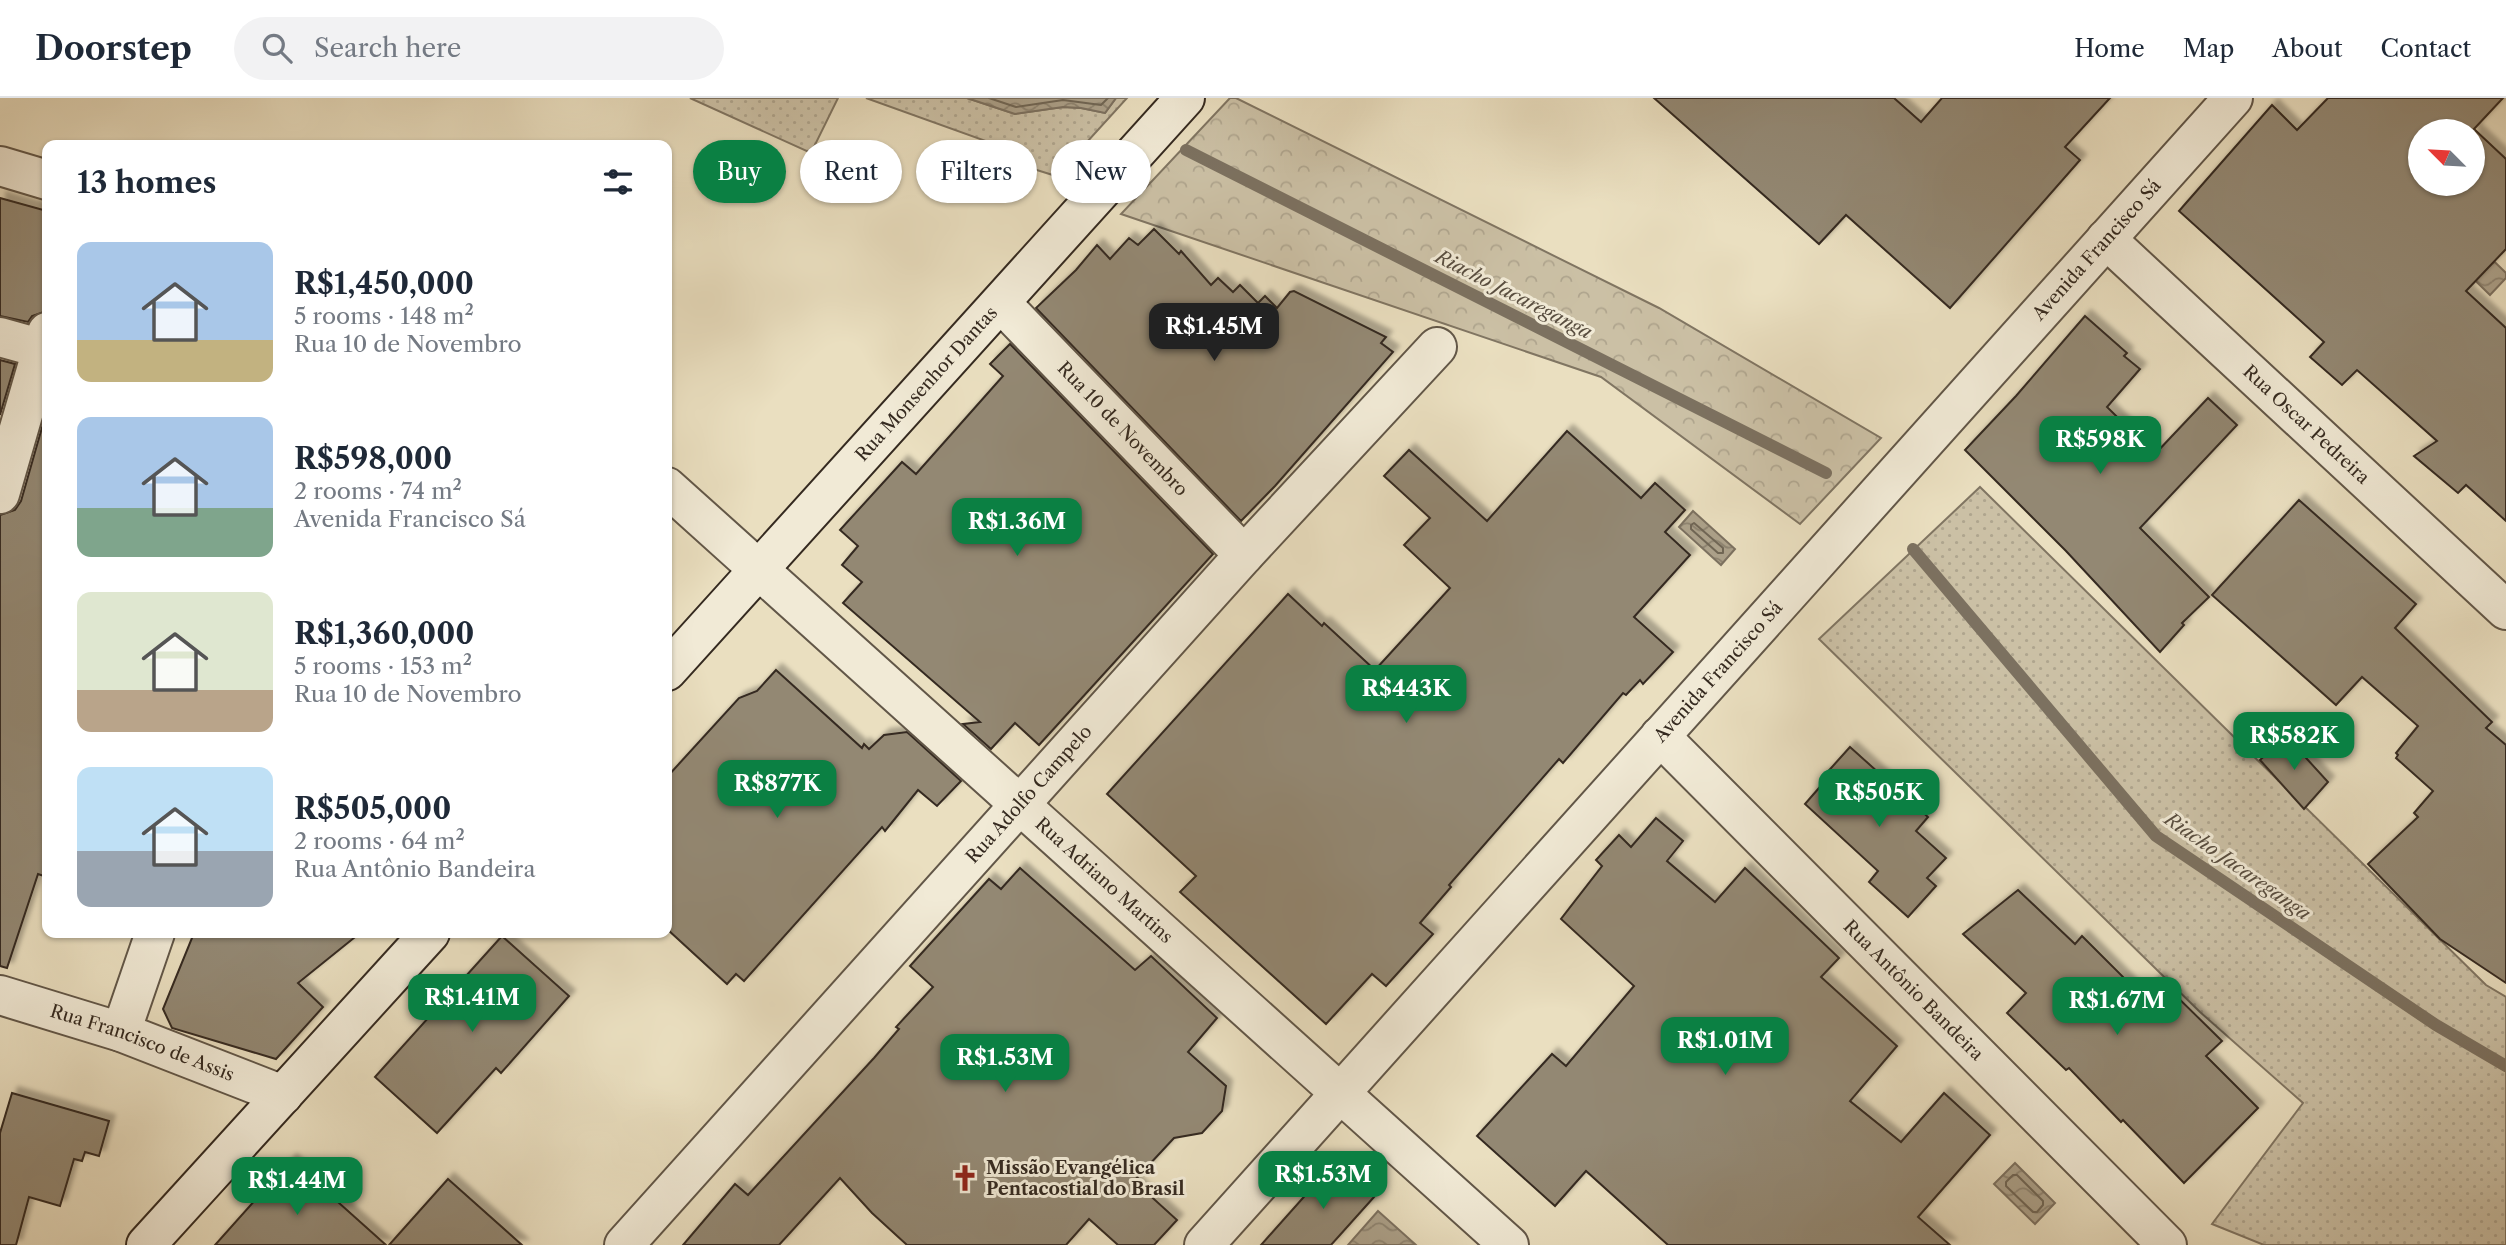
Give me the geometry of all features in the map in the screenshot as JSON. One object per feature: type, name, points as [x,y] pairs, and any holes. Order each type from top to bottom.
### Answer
[{"type":"street","name":"Rua Monsenhor Dantas","points":[[672,665],[1185,98]]},
{"type":"street","name":"Avenida Francisco Sá","points":[[1204,1245],[2233,98]]},
{"type":"street","points":[[0,166],[42,179]]},
{"type":"street","name":"Rua Oscar Pedreira","points":[[2106,239],[2506,610]]},
{"type":"street","name":"Rua 10 de Novembro","points":[[1002,303],[1244,555]]},
{"type":"street","points":[[0,337],[42,341]]},
{"type":"street","name":"Rua Adolfo Campelo","points":[[624,1245],[1244,555],[1437,346]]},
{"type":"street","points":[[0,494],[42,351]]},
{"type":"street","name":"Rua Adriano Martins","points":[[672,492],[1509,1245]]},
{"type":"street","name":"Rua Antônio Bandeira","points":[[1660,736],[2167,1245]]},
{"type":"street","points":[[121,1032],[153,938]]},
{"type":"street","points":[[146,1245],[425,938]]},
{"type":"street","name":"Rua Francisco de Assis","points":[[0,995],[121,1032],[283,1095]]},
{"type":"green space","points":[[690,98],[838,98],[817,140],[800,140],[800,148]]},
{"type":"green space","points":[[866,98],[967,98],[1015,114],[1063,107],[1105,113],[1116,98],[1127,98],[1089,140],[1051,140],[1051,174],[1037,170],[1037,140],[983,140]]},
{"type":"green space","points":[[1230,98],[1236,98],[1659,308],[1881,438],[1800,524],[1601,377],[1121,214],[1131,203],[1151,203],[1151,182]]},
{"type":"green space","points":[[1980,487],[2486,985],[2506,997],[2506,1245],[2264,1245],[2212,1224],[2303,1103],[2200,1012],[1819,639]]},
{"type":"water","points":[[967,98],[1116,98],[1105,113],[1063,107],[1015,114]]},
{"type":"water","points":[[2465,233],[2506,273],[2506,278],[2490,295],[2447,253]]},
{"type":"water","points":[[1693,511],[1735,549],[1721,565],[1679,527]]},
{"type":"water","points":[[2015,1163],[2055,1203],[2035,1224],[1994,1184]]},
{"type":"water","points":[[1378,1211],[1416,1245],[1348,1245]]},
{"type":"building","points":[[1654,98],[1894,98],[1921,122],[1942,98],[2110,98],[2065,147],[2080,160],[1950,308],[1846,215],[1819,244]]},
{"type":"building","points":[[2328,98],[2503,98],[2483,119],[2408,119],[2408,196],[2485,196],[2485,139],[2506,159],[2506,249],[2466,291],[2506,328],[2506,521],[2466,485],[2458,493],[2414,456],[2437,441],[2357,370],[2342,385],[2310,357],[2324,342],[2179,211],[2272,105],[2297,130]]},
{"type":"building","points":[[0,198],[42,210],[42,313],[32,316],[28,322],[0,316]]},
{"type":"building","points":[[1154,229],[1179,254],[1181,251],[1211,285],[1218,278],[1233,292],[1240,285],[1258,303],[1265,296],[1277,308],[1290,292],[1294,291],[1386,337],[1381,343],[1393,352],[1241,521],[1036,308],[1076,270],[1097,245],[1110,259],[1129,238],[1138,245]]},
{"type":"building","points":[[2085,316],[2127,353],[2124,356],[2140,369],[2107,407],[2155,454],[2208,398],[2237,425],[2140,528],[2209,597],[2182,623],[2184,625],[2160,652],[2066,551],[1965,450]]},
{"type":"building","points":[[1010,344],[1213,554],[1039,745],[1015,723],[991,749],[963,724],[980,722],[843,603],[862,582],[842,565],[858,546],[840,530],[902,462],[916,474],[1003,376],[990,364]]},
{"type":"building","points":[[0,360],[15,364],[0,415]]},
{"type":"building","points":[[42,428],[42,875],[38,874],[7,968],[0,966],[0,515],[15,510],[21,501]]},
{"type":"building","points":[[1567,431],[1641,498],[1655,483],[1685,510],[1665,532],[1690,555],[1634,617],[1673,652],[1643,684],[1640,680],[1626,695],[1623,693],[1563,763],[1559,759],[1449,885],[1451,887],[1420,923],[1433,934],[1386,986],[1372,974],[1326,1024],[1180,892],[1196,876],[1107,794],[1288,594],[1375,670],[1450,588],[1404,545],[1430,518],[1384,476],[1409,450],[1487,521]]},
{"type":"building","points":[[2299,500],[2416,604],[2395,628],[2492,722],[2486,728],[2506,745],[2506,983],[2440,939],[2368,864],[2418,817],[2414,813],[2433,791],[2396,758],[2396,753],[2418,726],[2362,677],[2336,705],[2212,595]]},
{"type":"building","points":[[776,670],[862,748],[864,744],[869,749],[884,735],[907,732],[961,781],[937,806],[918,790],[885,831],[882,827],[744,981],[736,974],[727,984],[672,934],[672,772],[739,698],[757,691]]},
{"type":"building","points":[[2286,736],[2328,782],[2304,809],[2260,760]]},
{"type":"building","points":[[1850,747],[1928,817],[1916,831],[1946,858],[1927,878],[1936,886],[1908,917],[1869,882],[1878,871],[1805,804],[1826,780],[1823,777]]},
{"type":"building","points":[[1656,818],[1683,841],[1667,861],[1715,902],[1745,868],[1839,958],[1821,977],[1897,1046],[1850,1101],[1901,1142],[1944,1093],[1990,1135],[1918,1217],[1950,1245],[1668,1245],[1586,1171],[1555,1206],[1477,1136],[1552,1054],[1566,1066],[1634,986],[1561,919],[1602,866],[1596,860],[1619,835],[1631,847]]},
{"type":"building","points":[[1020,868],[1135,970],[1151,956],[1217,1018],[1188,1052],[1226,1086],[1222,1111],[1202,1133],[1174,1138],[1134,1181],[1177,1220],[1154,1245],[1118,1245],[1089,1219],[1066,1245],[907,1245],[872,1213],[840,1178],[779,1245],[683,1245],[735,1184],[748,1195],[874,1058],[899,1029],[896,1027],[933,987],[910,966],[989,879],[1001,889]]},
{"type":"building","points":[[2018,890],[2075,944],[2082,936],[2140,994],[2158,978],[2222,1041],[2206,1056],[2258,1108],[2184,1183],[2069,1068],[2066,1070],[2007,1013],[2026,993],[1963,934]]},
{"type":"building","points":[[192,938],[354,938],[298,983],[323,1007],[276,1059],[172,1028],[163,1009]]},
{"type":"building","points":[[500,938],[504,938],[569,996],[501,1073],[496,1068],[437,1133],[375,1077]]},
{"type":"building","points":[[12,1093],[109,1121],[99,1156],[85,1152],[82,1161],[74,1159],[60,1206],[29,1197],[16,1245],[0,1245],[0,1133]]},
{"type":"building","points":[[291,1160],[386,1245],[215,1245]]},
{"type":"building","points":[[1335,1162],[1374,1197],[1331,1245],[1261,1245]]},
{"type":"building","points":[[448,1179],[522,1245],[389,1245]]},
{"type":"waterway","name":"Riacho Jacareganga","points":[[1186,150],[1826,473]]},
{"type":"waterway","name":"Riacho Jacareganga","points":[[1913,549],[2156,836],[2436,1025],[2506,1066]]},
{"type":"place","name":"Missão Evangélica Pentacostial do Brasil","points":[[965,1178]]}]
